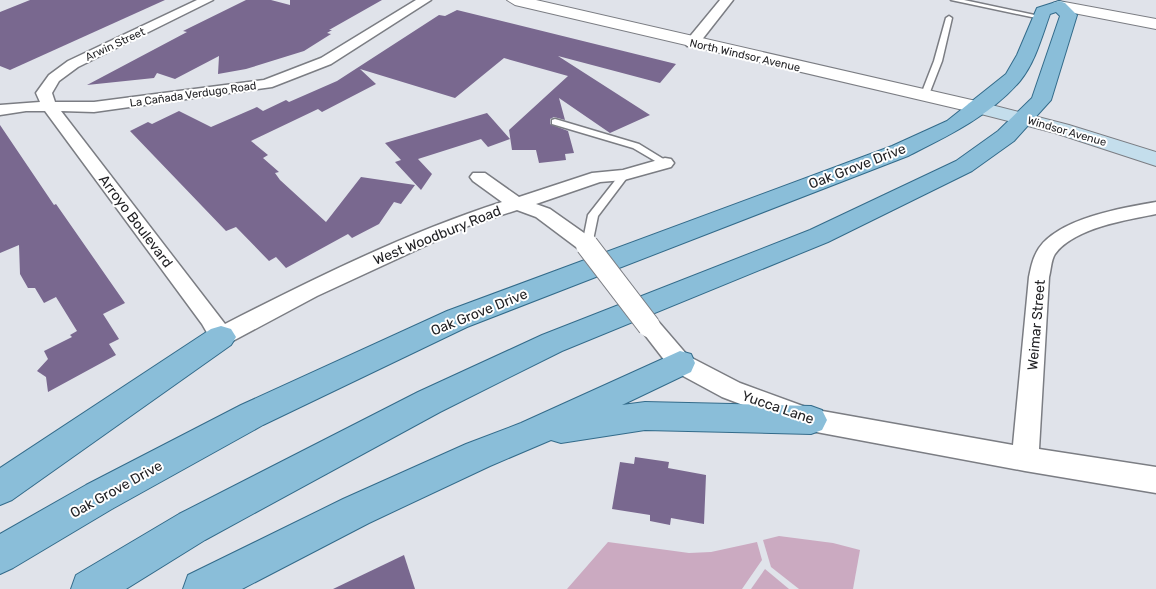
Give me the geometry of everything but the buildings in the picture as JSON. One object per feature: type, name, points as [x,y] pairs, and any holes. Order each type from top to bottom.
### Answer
[{"type":"main road","points":[[90,589],[192,527],[429,402],[552,343],[819,236],[921,189],[964,166],[1006,136],[1041,100],[1059,51],[1069,15],[1059,3],[1043,11],[1026,55],[1013,77],[976,108]]},
{"type":"main road","name":"Windsor Avenue","points":[[976,108],[1023,118],[1156,159]]},
{"type":"main road","name":"Oak Grove Drive","points":[[0,555],[99,497],[252,414],[457,319],[724,216],[900,151],[954,125],[976,108]]},
{"type":"main road","points":[[0,488],[221,337]]},
{"type":"main road","points":[[202,589],[356,511],[478,455],[533,433],[680,363]]},
{"type":"main road","points":[[533,433],[645,416],[811,420]]},
{"type":"street","name":"Arwin Street","points":[[49,106],[44,92],[62,70],[207,0]]},
{"type":"street","name":"La Cañada Verdugo Road","points":[[0,110],[26,106],[94,107],[267,84],[326,62],[425,0]]},
{"type":"street","name":"North Windsor Avenue","points":[[515,0],[976,108]]},
{"type":"street","points":[[692,42],[727,0]]},
{"type":"street","points":[[1059,3],[1156,24]]},
{"type":"street","name":"Arroyo Boulevard","points":[[49,106],[210,318],[221,337]]},
{"type":"street","name":"West Woodbury Road","points":[[221,337],[310,290],[461,222],[598,177],[624,176],[665,163]]},
{"type":"street","name":"Yucca Lane","points":[[479,177],[516,203],[543,213],[586,245],[680,363],[731,390],[811,420],[1025,459],[1156,480]]},
{"type":"street","name":"Weimar Street","points":[[1025,459],[1039,277],[1046,251],[1063,236],[1090,225],[1156,208]]},
{"type":"lane","points":[[954,0],[1040,17]]},
{"type":"lane","points":[[924,97],[938,61],[949,18]]},
{"type":"lane","points":[[555,122],[636,146],[665,163]]},
{"type":"lane","points":[[586,245],[592,216],[624,176]]},
{"type":"shaded area","points":[[779,536],[833,543],[860,550],[853,589],[799,589],[771,567],[763,540]]},
{"type":"shaded area","points":[[608,542],[689,553],[711,552],[757,542],[762,560],[742,589],[567,589]]},
{"type":"shaded area","points":[[765,569],[789,589],[751,589]]}]
